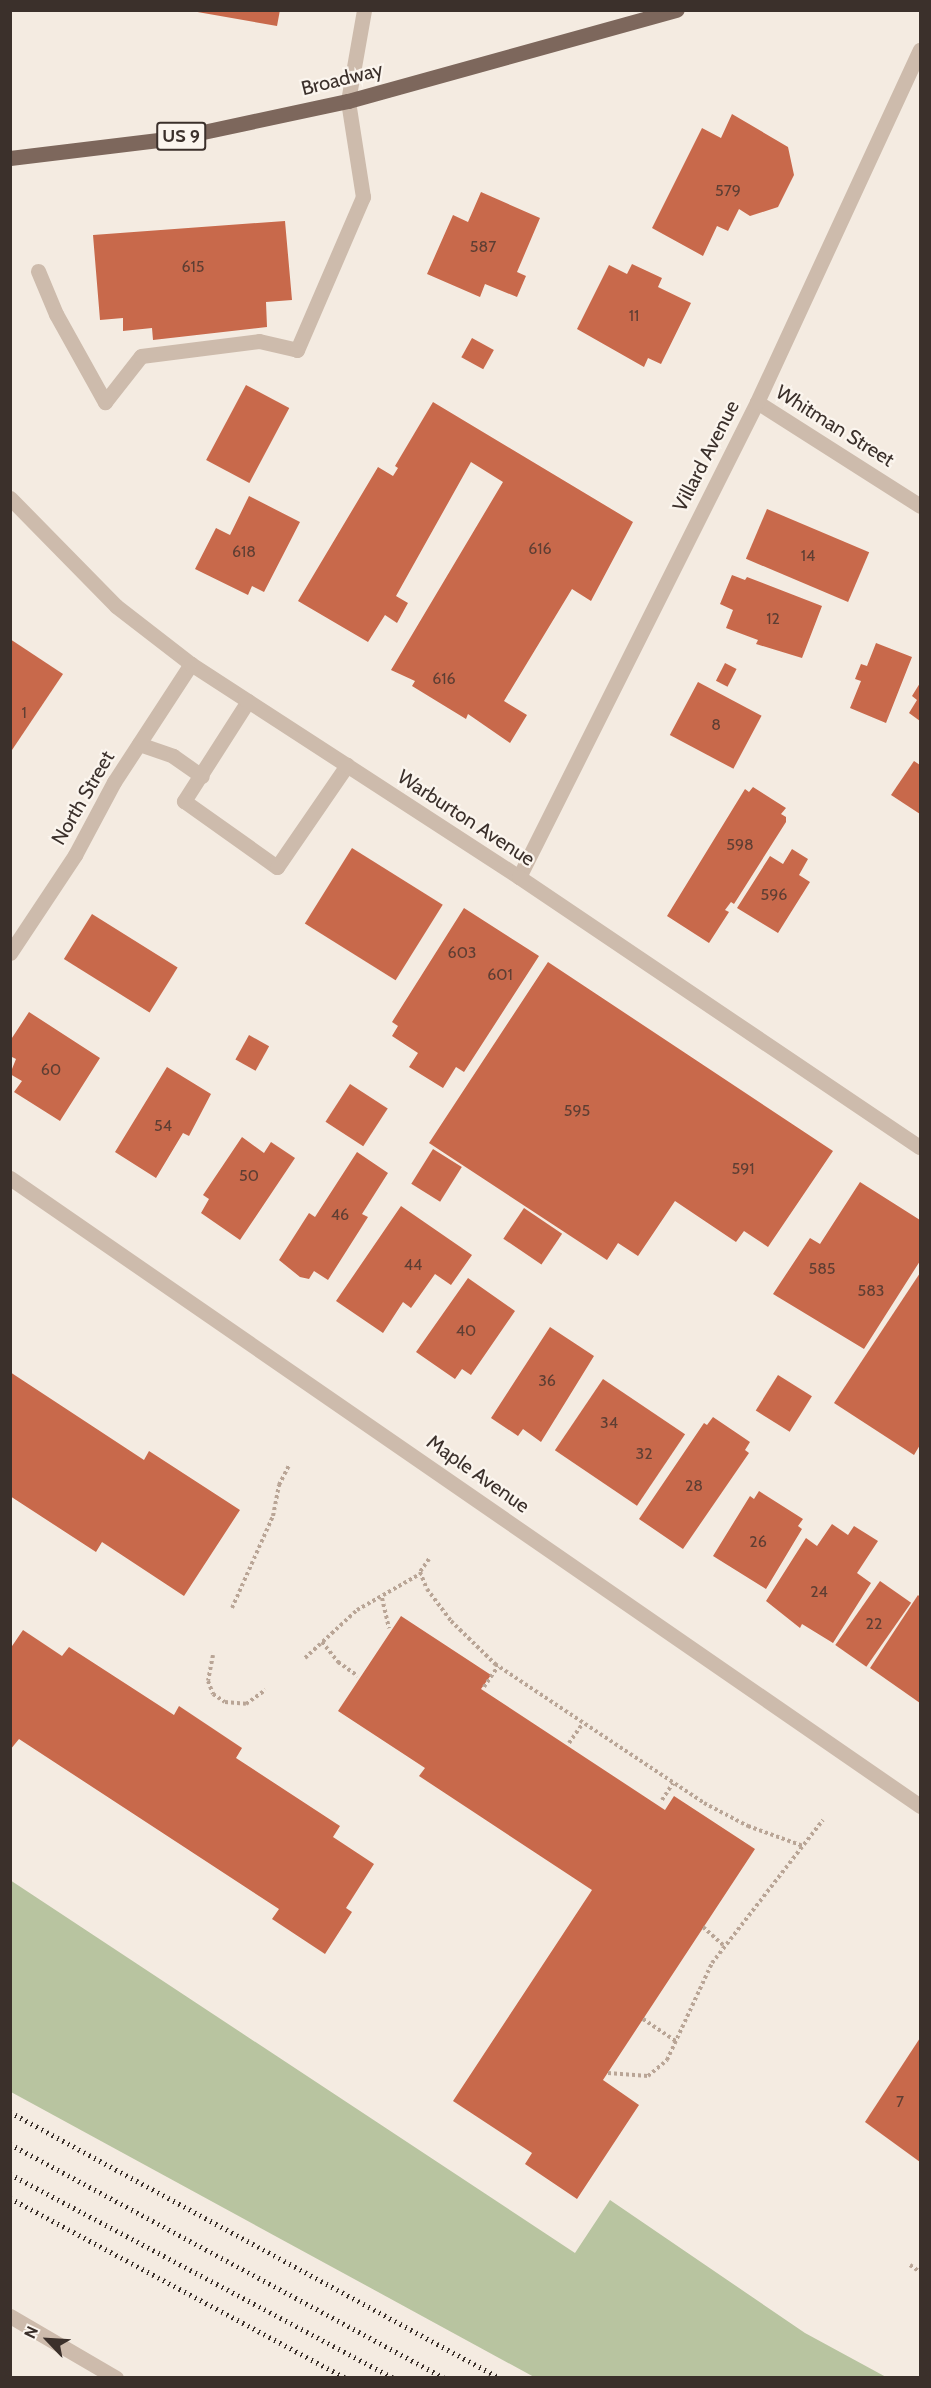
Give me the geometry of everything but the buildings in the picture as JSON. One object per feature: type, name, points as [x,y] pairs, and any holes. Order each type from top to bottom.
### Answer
[{"type":"main road","name":"Broadway","points":[[10,158],[175,138],[348,101],[677,10]]},
{"type":"street","points":[[38,271],[56,315],[105,402],[141,356],[259,341],[297,350],[363,198],[348,101],[364,10]]},
{"type":"street","name":"Villard Avenue","points":[[519,877],[757,402],[921,50]]},
{"type":"street","name":"Whitman Street","points":[[757,402],[921,506]]},
{"type":"street","name":"Warburton Avenue","points":[[10,498],[116,606],[191,664],[519,877],[921,1147]]},
{"type":"street","name":"North Street","points":[[10,953],[75,855],[139,744],[191,664]]},
{"type":"street","points":[[248,701],[184,801],[277,867],[347,765]]},
{"type":"street","points":[[139,744],[173,756],[202,776]]},
{"type":"street","name":"Maple Avenue","points":[[10,1178],[921,1806]]},
{"type":"street","points":[[10,2316],[116,2378]]},
{"type":"path","points":[[232,1608],[273,1516],[279,1485],[290,1465]]},
{"type":"path","points":[[305,1658],[357,1610],[382,1598],[420,1574],[429,1559]]},
{"type":"path","points":[[420,1574],[451,1621],[498,1666],[729,1818],[803,1846]]},
{"type":"path","points":[[382,1598],[389,1628]]},
{"type":"path","points":[[322,1642],[338,1662],[358,1676]]},
{"type":"path","points":[[213,1655],[208,1681],[219,1698],[236,1705],[246,1704],[265,1690]]},
{"type":"path","points":[[484,1687],[498,1666]]},
{"type":"path","points":[[569,1743],[583,1723]]},
{"type":"path","points":[[662,1800],[674,1783]]},
{"type":"path","points":[[608,2073],[648,2076],[667,2060],[703,1978],[723,1945],[823,1820]]},
{"type":"path","points":[[703,1928],[723,1945]]},
{"type":"path","points":[[643,2019],[676,2042]]},
{"type":"path","points":[[910,2265],[921,2272]]},
{"type":"green space","points":[[10,1880],[575,2253],[610,2200],[805,2333],[886,2377],[534,2377],[11,2092]]},
{"type":"railway","points":[[10,2112],[500,2378]]},
{"type":"railway","points":[[10,2144],[444,2378]]},
{"type":"railway","points":[[10,2174],[393,2378]]},
{"type":"railway","points":[[10,2198],[345,2378]]}]
